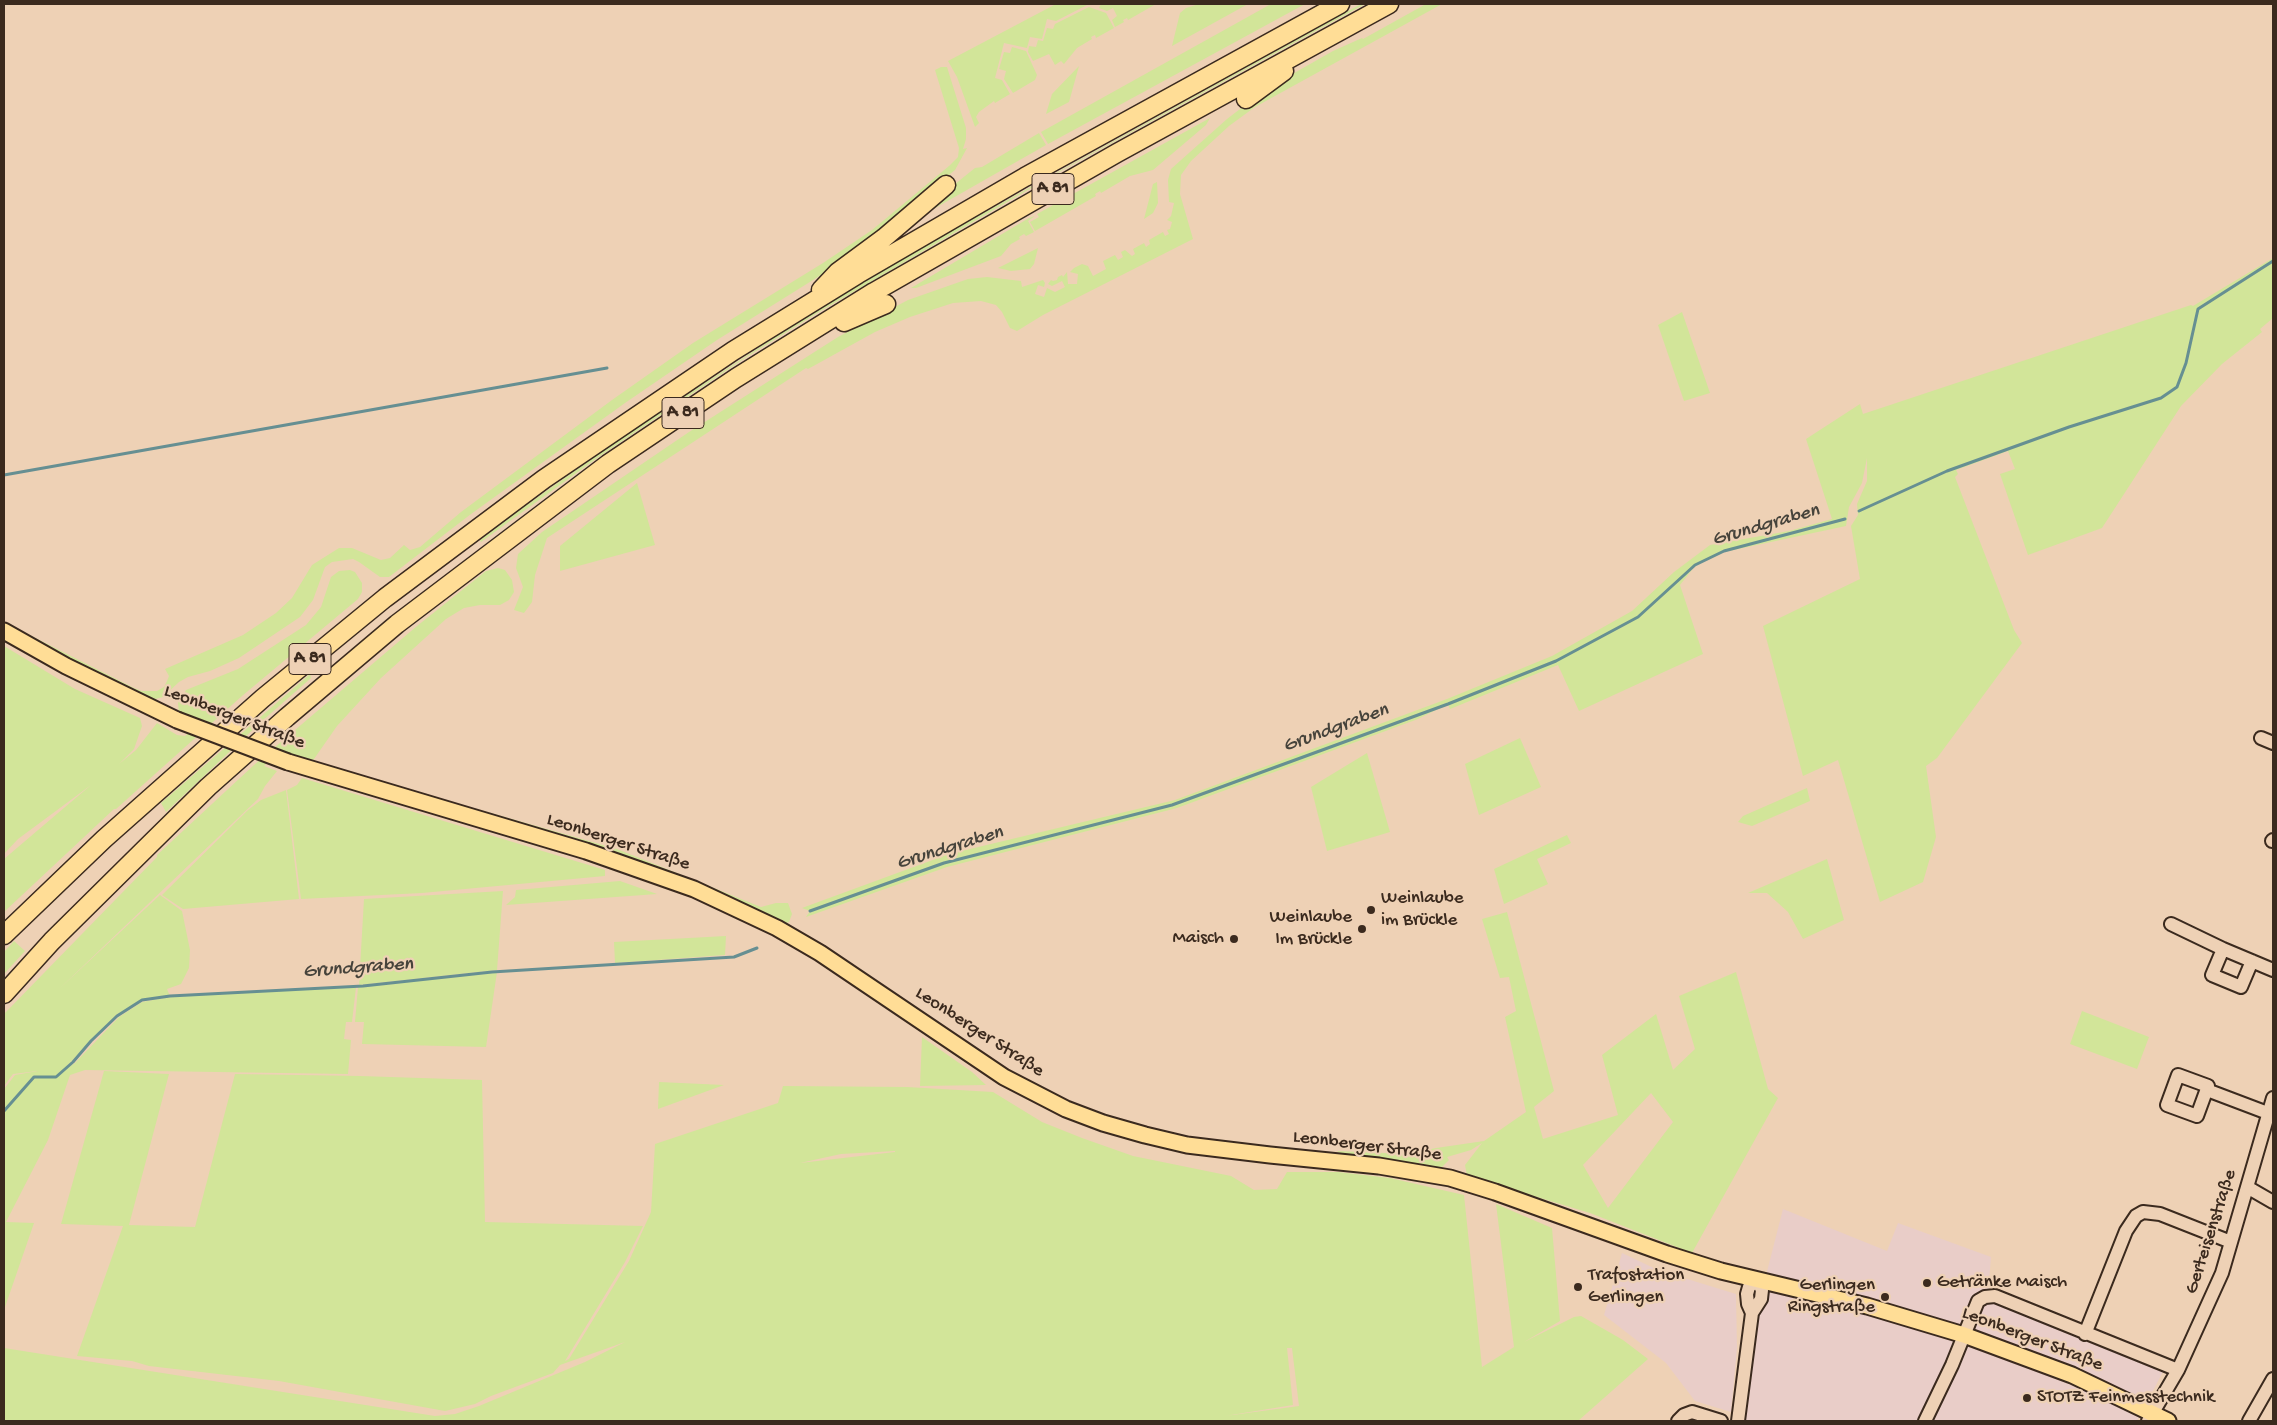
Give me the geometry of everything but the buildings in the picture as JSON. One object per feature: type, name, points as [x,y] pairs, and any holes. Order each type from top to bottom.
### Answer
[{"type":"highway","name":"A 81","points":[[4,935],[104,839],[257,703],[385,598],[544,478],[733,351],[807,305],[1008,187],[1340,4]]},
{"type":"highway","name":"A 81","points":[[4,994],[52,942],[208,787],[397,624],[608,464],[677,416],[882,288],[1019,209],[1389,4]]},
{"type":"highway","points":[[1246,99],[1265,87],[1324,40]]},
{"type":"highway","points":[[807,305],[838,272],[884,238],[946,185]]},
{"type":"highway","points":[[786,347],[886,304]]},
{"type":"main road","name":"Leonberger Straße","points":[[4,631],[66,666],[177,720],[288,762],[586,851],[694,889],[769,924],[820,953],[1004,1077],[1066,1109],[1103,1123],[1145,1136],[1187,1145],[1270,1156],[1379,1166],[1450,1178],[1526,1202],[1667,1254],[1757,1280],[1867,1306],[1964,1335],[2072,1375],[2150,1417],[2168,1421]]},
{"type":"street","points":[[2171,924],[2273,970]]},
{"type":"street","points":[[2223,949],[2212,975],[2242,987],[2252,962]]},
{"type":"street","points":[[2207,1090],[2271,1114]]},
{"type":"street","name":"Gerteisenstraße","points":[[2150,1417],[2178,1370],[2222,1273],[2271,1114],[2273,1098]]},
{"type":"street","points":[[2247,1187],[2273,1202]]},
{"type":"street","points":[[2085,1334],[2126,1231],[2136,1216],[2144,1212],[2160,1214],[2231,1242]]},
{"type":"street","points":[[1738,1421],[1752,1313],[1761,1299],[1762,1290],[1757,1280]]},
{"type":"street","points":[[1925,1421],[1978,1301],[1985,1298],[1995,1296],[2178,1370]]},
{"type":"street","points":[[2249,1421],[2273,1379]]},
{"type":"street","points":[[1678,1421],[1684,1415],[1692,1412],[1721,1421]]},
{"type":"shaded area","points":[[1783,1209],[1887,1251],[1898,1223],[1991,1257],[1988,1294],[2165,1368],[2137,1421],[1745,1421],[1762,1291]]},
{"type":"shaded area","points":[[1622,1253],[1658,1270],[1736,1294],[1737,1348],[1731,1412],[1695,1401],[1666,1363],[1604,1315]]},
{"type":"green space","points":[[1056,4],[1089,4],[1056,21],[1047,19],[1042,39],[1030,37],[1027,48],[1004,43],[995,78],[1002,80],[1010,94],[995,103],[994,101],[979,112],[976,117],[979,123],[975,127],[957,77],[948,61]]},
{"type":"green space","points":[[1101,4],[1156,4],[1128,20],[1127,18],[1123,20],[1124,22],[1115,27],[1112,20],[1117,16],[1113,8],[1107,11],[1099,8]]},
{"type":"green space","points":[[1199,4],[1248,4],[1172,46],[1180,13],[1186,8]]},
{"type":"green space","points":[[1271,4],[1305,4],[1048,144],[1041,132]]},
{"type":"green space","points":[[1361,4],[1365,4],[1050,177],[819,312],[745,358],[600,456],[481,542],[480,540],[514,514],[615,442],[801,320],[924,246]]},
{"type":"green space","points":[[1426,4],[1442,4],[1255,107],[1229,126],[1191,161],[1181,175],[1180,194],[1193,239],[1043,315],[1017,331],[1010,328],[996,305],[981,301],[953,303],[910,317],[875,332],[808,369],[806,368],[547,538],[535,575],[532,602],[524,613],[514,610],[523,587],[516,568],[518,554],[542,532],[689,432],[838,337],[908,300],[968,279],[987,277],[1021,281],[1022,287],[1043,280],[1045,283],[1044,287],[1038,285],[1035,294],[1044,297],[1047,288],[1055,292],[1065,287],[1062,281],[1052,286],[1048,284],[1051,280],[1057,280],[1062,275],[1063,277],[1067,272],[1068,284],[1077,284],[1078,274],[1070,272],[1082,264],[1088,266],[1093,276],[1106,269],[1103,261],[1115,255],[1118,260],[1123,257],[1121,252],[1125,250],[1132,256],[1135,254],[1133,249],[1144,243],[1146,247],[1150,244],[1149,240],[1163,232],[1165,236],[1169,234],[1167,230],[1170,229],[1172,222],[1167,220],[1171,216],[1174,203],[1169,202],[1168,180],[1171,169],[1227,119],[1253,99],[1296,72],[1333,51],[1363,39]]},
{"type":"green space","points":[[1089,7],[1106,13],[1114,28],[1096,38],[1095,35],[1091,37],[1092,39],[1077,48],[1064,64],[1061,61],[1055,65],[1049,54],[1033,61],[1028,52],[1029,46],[1036,47],[1038,40],[1043,41],[1047,28],[1053,29],[1055,24]]},
{"type":"green space","points":[[1012,47],[1026,51],[1037,75],[1035,80],[1013,93],[1004,79],[1006,71],[999,69],[1004,52],[1010,53]]},
{"type":"green space","points":[[1079,66],[1069,102],[1046,114],[1052,94]]},
{"type":"green space","points":[[947,67],[966,128],[966,139],[963,149],[967,148],[955,170],[837,265],[717,340],[625,403],[471,514],[389,577],[380,577],[353,559],[332,562],[325,567],[313,600],[300,617],[239,658],[210,671],[188,677],[179,682],[163,697],[147,701],[4,626],[4,622],[134,688],[142,691],[157,691],[164,687],[169,676],[165,669],[243,635],[276,613],[292,598],[312,565],[339,548],[352,548],[381,560],[390,558],[404,545],[410,550],[420,547],[461,512],[612,400],[693,343],[823,263],[872,230],[949,166],[958,157],[959,148],[935,70]]},
{"type":"green space","points":[[1210,118],[1206,125],[1153,170],[1130,176],[1101,193],[1100,191],[1095,194],[1096,196],[1035,231],[1030,222],[1039,217],[1037,214]]},
{"type":"green space","points":[[1039,133],[1046,145],[923,215],[935,200],[975,168],[982,167]]},
{"type":"green space","points":[[1157,182],[1158,203],[1153,213],[1144,219],[1153,184]]},
{"type":"green space","points":[[1035,216],[1028,221],[1034,232],[1019,237],[1020,239],[1011,244],[1001,256],[916,288],[911,288],[1029,218]]},
{"type":"green space","points":[[1038,248],[1034,264],[1030,269],[1011,271],[998,268]]},
{"type":"green space","points":[[2273,258],[2273,318],[2260,329],[2262,332],[2222,364],[2181,406],[2102,528],[2028,555],[2000,474],[2015,469],[2008,451],[1956,470],[1958,474],[1955,477],[2014,630],[2022,643],[1937,758],[1926,766],[1936,837],[1923,882],[1880,902],[1838,760],[1803,776],[1763,626],[1860,579],[1851,526],[1858,515],[1857,504],[1867,481],[1867,458],[1862,483],[1849,507],[1846,526],[1724,552],[1695,566],[1680,585],[1703,654],[1579,711],[1558,665],[1450,709],[1448,704],[1418,719],[1177,808],[947,867],[806,917],[810,911],[802,908],[949,854],[1175,800],[1447,699],[1552,656],[1632,611],[1674,572],[1710,545],[1789,531],[1832,519],[1806,439],[1860,404],[1863,414],[2191,305],[2193,306]]},
{"type":"green space","points":[[1682,312],[1710,393],[1684,401],[1658,325]]},
{"type":"green space","points":[[637,483],[655,545],[560,571],[560,546]]},
{"type":"green space","points":[[498,568],[505,570],[512,580],[514,592],[509,600],[500,605],[480,605],[464,608],[446,619],[381,678],[337,726],[314,759],[310,761],[280,751],[264,766],[277,771],[265,786],[258,799],[58,990],[160,895],[182,911],[190,950],[189,968],[181,984],[167,989],[170,996],[142,1000],[116,1015],[63,1070],[75,1063],[119,1017],[142,1002],[170,997],[356,987],[352,1022],[346,1022],[344,1039],[351,1040],[348,1074],[85,1070],[70,1075],[48,1140],[6,1222],[34,1223],[4,1310],[4,1089],[15,1075],[38,1071],[13,1074],[4,1086],[4,1014],[157,855],[254,765],[417,626],[486,571]]},
{"type":"green space","points":[[350,570],[355,572],[362,583],[362,592],[358,599],[242,696],[114,809],[4,912],[4,859],[91,785],[18,839],[4,854],[4,646],[75,689],[140,718],[142,726],[134,749],[119,764],[136,750],[157,723],[177,735],[185,736],[202,721],[186,714],[182,716],[179,713],[178,703],[186,690],[238,669],[306,625],[321,607],[331,577],[339,571]]},
{"type":"green space","points":[[310,674],[311,678],[261,722],[166,812],[161,803]]},
{"type":"green space","points":[[1520,738],[1541,787],[1479,815],[1465,764]]},
{"type":"green space","points":[[1367,753],[1390,832],[1327,851],[1311,787]]},
{"type":"green space","points":[[302,778],[605,870],[605,876],[422,893],[301,899],[287,790],[297,785]]},
{"type":"green space","points":[[1807,788],[1810,801],[1752,826],[1738,822],[1743,816]]},
{"type":"green space","points":[[286,790],[299,899],[183,909],[162,895],[248,810],[261,800]]},
{"type":"green space","points":[[487,812],[617,849],[761,907],[776,903],[788,903],[792,914],[789,922],[780,925],[484,818]]},
{"type":"green space","points":[[1567,835],[1571,843],[1537,859],[1548,884],[1504,904],[1494,869]]},
{"type":"green space","points":[[1827,859],[1844,920],[1803,939],[1788,912],[1767,893],[1748,893]]},
{"type":"green space","points":[[620,881],[657,894],[506,905],[515,897],[516,890]]},
{"type":"green space","points":[[503,891],[497,970],[359,985],[364,899]]},
{"type":"green space","points":[[1507,912],[1554,1091],[1534,1107],[1543,1139],[1618,1115],[1602,1055],[1656,1014],[1673,1070],[1695,1049],[1679,996],[1736,972],[1768,1089],[1778,1098],[1692,1253],[1590,1213],[1467,1176],[1465,1165],[1482,1143],[1471,1150],[1447,1157],[1449,1160],[1441,1168],[1342,1154],[1337,1151],[1409,1154],[1484,1141],[1526,1112],[1505,1017],[1516,1011],[1509,977],[1500,978],[1482,919]],"holes":[[[1651,1093],[1673,1122],[1608,1208],[1583,1165]]]},
{"type":"green space","points":[[726,936],[725,955],[615,963],[614,942]]},
{"type":"green space","points":[[14,941],[25,951],[4,974],[4,952]]},
{"type":"green space","points":[[497,972],[486,1047],[362,1044],[364,1022],[355,1022],[358,987]]},
{"type":"green space","points":[[2082,1011],[2149,1037],[2137,1069],[2070,1044]]},
{"type":"green space","points":[[922,1037],[972,1072],[986,1085],[920,1086]]},
{"type":"green space","points":[[104,1071],[169,1074],[129,1225],[195,1227],[235,1074],[482,1080],[485,1222],[643,1226],[625,1262],[565,1361],[569,1359],[629,1261],[651,1212],[655,1144],[778,1103],[783,1086],[907,1087],[993,1092],[1042,1122],[1082,1138],[1133,1156],[1231,1176],[1254,1190],[1277,1189],[1287,1172],[1338,1172],[1390,1178],[1464,1195],[1482,1367],[1514,1347],[1496,1204],[1552,1228],[1560,1321],[1524,1342],[1574,1317],[1581,1316],[1623,1340],[1648,1359],[1578,1421],[4,1421],[4,1348],[435,1416],[455,1414],[479,1406],[585,1362],[625,1342],[560,1365],[553,1373],[491,1396],[475,1404],[445,1411],[279,1381],[149,1366],[132,1361],[77,1356],[123,1226],[61,1224]],"holes":[[[895,1152],[800,1163],[841,1154]],[[1287,1348],[1292,1348],[1299,1406],[1225,1416],[1293,1405]]]},
{"type":"green space","points":[[659,1082],[724,1085],[658,1109]]},
{"type":"waterway","name":"Grundgraben","points":[[1859,511],[1947,471],[2069,427],[2161,398],[2177,387],[2186,363],[2198,309],[2273,261]]},
{"type":"waterway","points":[[4,475],[607,368]]},
{"type":"waterway","name":"Grundgraben","points":[[810,911],[944,863],[1172,805],[1448,704],[1556,661],[1638,617],[1695,565],[1724,551],[1845,519]]},
{"type":"waterway","name":"Grundgraben","points":[[4,1111],[34,1077],[56,1077],[117,1016],[142,1000],[170,996],[363,986],[492,972],[734,957],[757,948]]},
{"type":"place","name":"Weinlaube im Brückle","points":[[1371,910]]},
{"type":"place","name":"Weinlaube Im Brückle","points":[[1362,929]]},
{"type":"place","name":"Maisch","points":[[1234,939]]},
{"type":"place","name":"Getränke Maisch","points":[[1927,1283]]},
{"type":"place","name":"Trafostation Gerlingen","points":[[1578,1287]]},
{"type":"place","name":"Gerlingen Ringstraße","points":[[1885,1297]]},
{"type":"place","name":"STOTZ Feinmesstechnik","points":[[2027,1398]]}]
